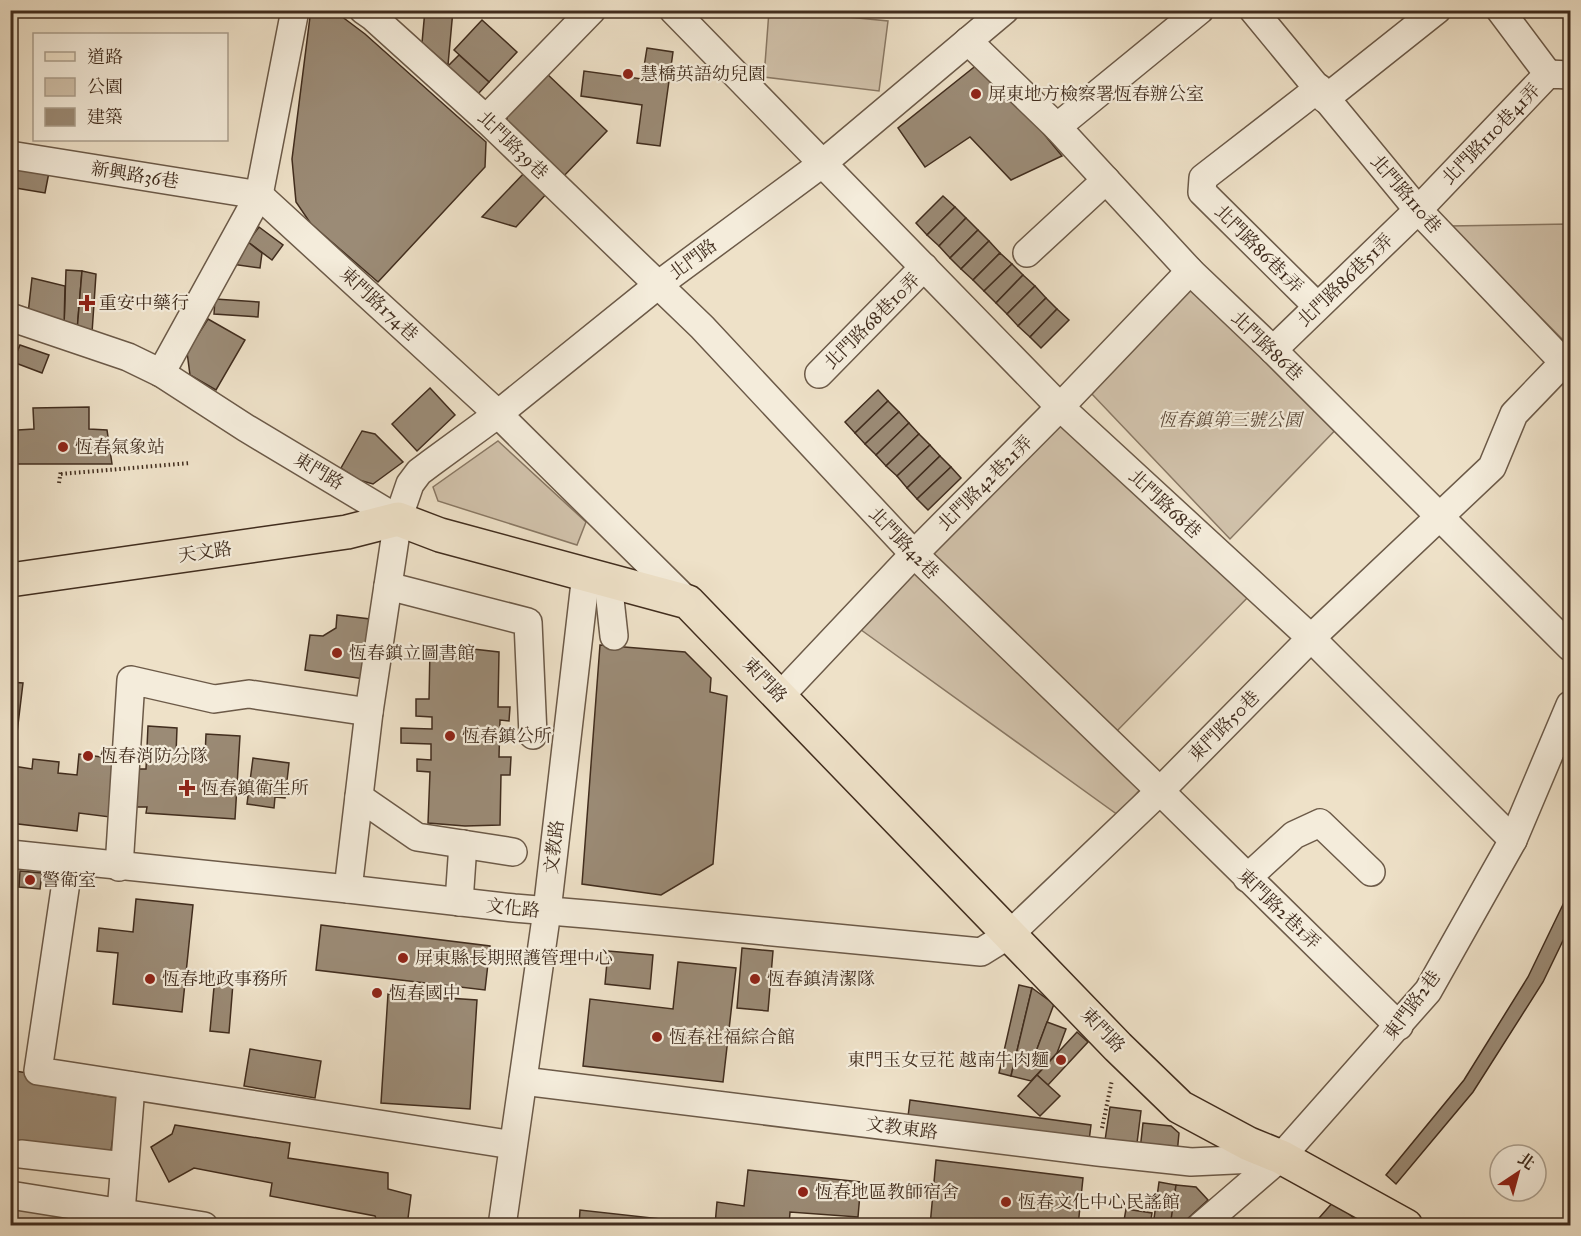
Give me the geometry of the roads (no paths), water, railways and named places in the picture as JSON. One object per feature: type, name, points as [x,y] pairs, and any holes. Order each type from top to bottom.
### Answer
[{"type":"main road","name":"東門路","points":[[398,519],[440,535],[688,602],[1118,1047],[1180,1107],[1249,1144],[1281,1157],[1406,1226]]},
{"type":"main road","name":"天文路","points":[[10,580],[346,532],[398,519]]},
{"type":"street","points":[[161,373],[259,195],[295,10]]},
{"type":"street","name":"北門路39巷","points":[[363,10],[486,119],[658,285]]},
{"type":"street","points":[[486,119],[592,10]]},
{"type":"street","points":[[672,10],[823,163]]},
{"type":"street","name":"北門路","points":[[348,889],[369,712],[398,519],[410,484],[419,472],[498,414],[658,285],[823,163],[1005,10]]},
{"type":"street","points":[[1057,127],[1200,10]]},
{"type":"street","name":"北門路110巷","points":[[1253,10],[1418,210],[1567,366]]},
{"type":"street","points":[[1322,94],[1437,10]]},
{"type":"street","points":[[1500,10],[1559,74]]},
{"type":"street","name":"北門路86巷","points":[[968,41],[1057,127],[1190,271],[1273,350],[1570,647]]},
{"type":"street","name":"北門路110巷41弄","points":[[1418,210],[1559,74]]},
{"type":"street","name":"北門路86巷1弄","points":[[1317,306],[1202,192],[1203,178],[1322,94]]},
{"type":"street","name":"新興路36巷","points":[[10,155],[259,195]]},
{"type":"street","name":"北門路68巷","points":[[823,163],[1060,407],[1311,638],[1513,840]]},
{"type":"street","points":[[1027,253],[1106,180]]},
{"type":"street","name":"東門路174巷","points":[[259,195],[498,414],[688,602]]},
{"type":"street","name":"北門路86巷51弄","points":[[1273,350],[1418,210]]},
{"type":"street","name":"北門路68巷10弄","points":[[819,374],[924,267]]},
{"type":"street","name":"北門路42巷21弄","points":[[780,696],[914,554],[1060,407],[1190,271]]},
{"type":"street","name":"北門路42巷","points":[[658,285],[711,336],[914,554],[1160,791]]},
{"type":"street","name":"東門路","points":[[10,317],[128,357],[161,373],[237,422],[398,519]]},
{"type":"street","name":"東門路50巷","points":[[1010,934],[1160,791],[1311,638],[1492,467],[1514,414],[1567,366]]},
{"type":"street","points":[[597,578],[614,636]]},
{"type":"street","name":"文教路","points":[[502,1226],[597,578]]},
{"type":"street","points":[[388,586],[528,622],[533,735]]},
{"type":"street","points":[[119,867],[131,680],[214,699],[249,694],[369,712]]},
{"type":"street","name":"東門路2巷","points":[[1201,1226],[1281,1157],[1428,991],[1513,840],[1570,705]]},
{"type":"street","name":"東門路2巷1弄","points":[[1160,791],[1398,1026]]},
{"type":"street","points":[[359,797],[417,837],[513,852]]},
{"type":"street","points":[[1247,878],[1294,835],[1320,823],[1371,872]]},
{"type":"street","points":[[459,902],[463,844]]},
{"type":"street","name":"文化路","points":[[10,854],[547,911],[981,952],[1010,934]]},
{"type":"street","points":[[69,862],[38,1071],[513,1145]]},
{"type":"street","name":"文教東路","points":[[523,1081],[1191,1162],[1281,1157]]},
{"type":"street","points":[[121,1212],[131,1086]]},
{"type":"street","points":[[124,1166],[21,1149],[14,1195],[204,1226]]},
{"type":"place","name":"慧橋英語幼兒園","points":[[628,74]]},
{"type":"place","name":"屏東地方檢察署恆春辦公室","points":[[976,94]]},
{"type":"place","name":"重安中藥行","points":[[87,303]]},
{"type":"place","name":"恆春氣象站","points":[[63,447]]},
{"type":"place","name":"恆春鎮立圖書館","points":[[337,653]]},
{"type":"place","name":"恆春鎮公所","points":[[450,736]]},
{"type":"place","name":"恆春消防分隊","points":[[88,756]]},
{"type":"place","name":"恆春鎮衛生所","points":[[187,788]]},
{"type":"place","name":"警衛室","points":[[30,880]]},
{"type":"place","name":"屏東縣長期照護管理中心","points":[[403,958]]},
{"type":"place","name":"恆春地政事務所","points":[[150,979]]},
{"type":"place","name":"恆春鎮清潔隊","points":[[755,979]]},
{"type":"place","name":"恆春國中","points":[[377,993]]},
{"type":"place","name":"恆春社福綜合館","points":[[657,1037]]},
{"type":"place","name":"東門玉女豆花 越南牛肉麵","points":[[1061,1060]]},
{"type":"place","name":"恆春地區教師宿舍","points":[[803,1192]]},
{"type":"place","name":"恆春文化中心民謠館","points":[[1006,1202]]},
{"type":"park label","name":"恆春鎮第三號公園","points":[[1230,420]]}]
